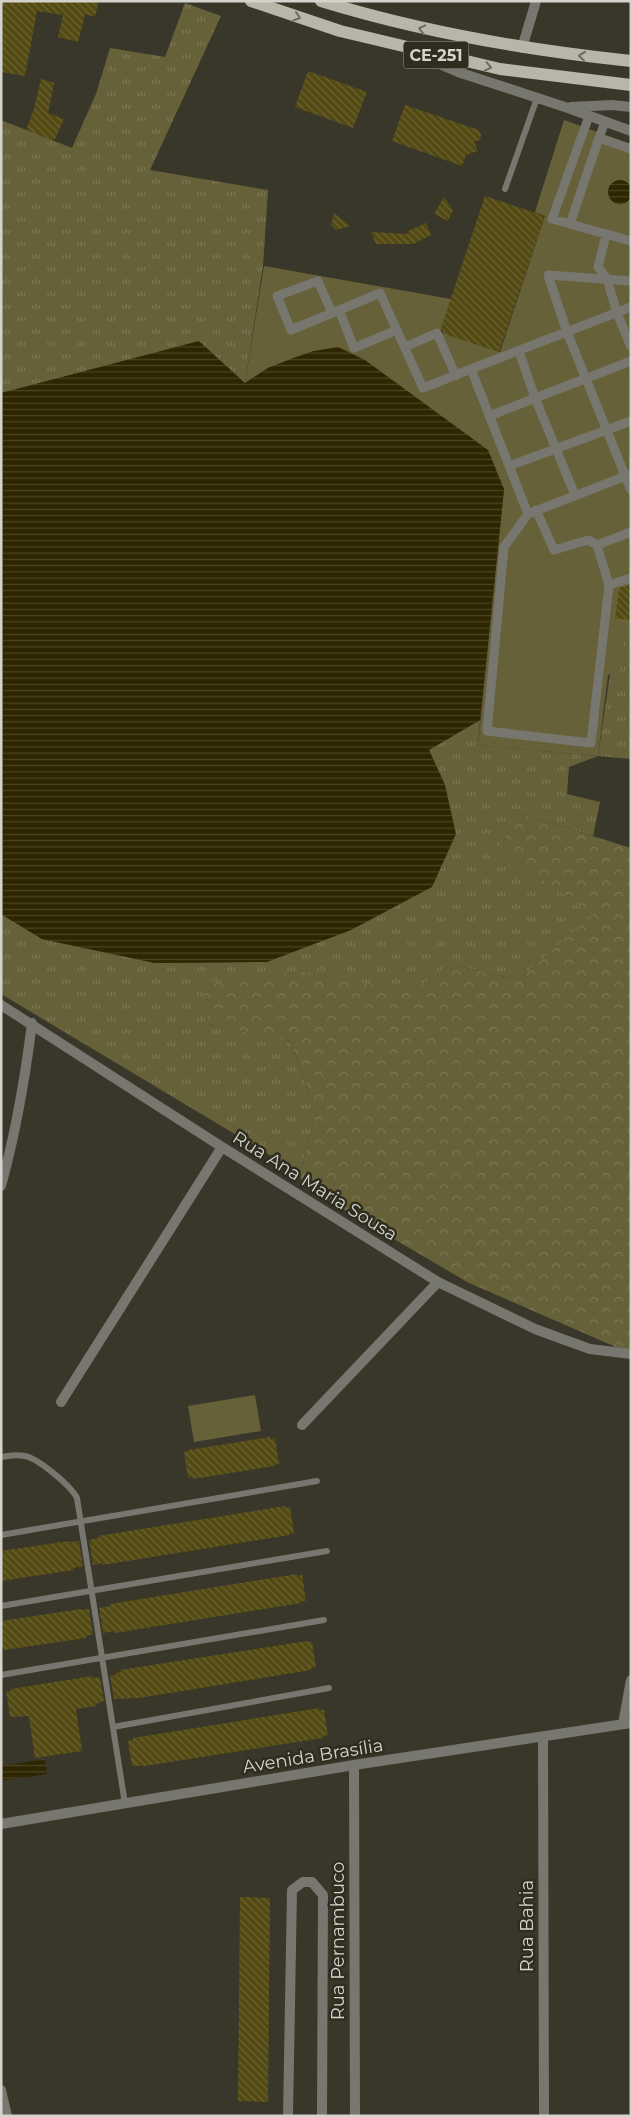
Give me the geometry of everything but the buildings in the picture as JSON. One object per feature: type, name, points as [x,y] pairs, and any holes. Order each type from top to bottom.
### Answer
[{"type":"main road","name":"CE-251","points":[[251,1],[340,31],[500,70],[629,85]]},
{"type":"main road","name":"CE-251","points":[[321,1],[427,30],[522,48],[631,61]]},
{"type":"street","points":[[522,48],[536,1]]},
{"type":"street","points":[[395,45],[458,72],[631,131]]},
{"type":"street","points":[[568,108],[612,104],[631,108]]},
{"type":"street","points":[[589,116],[552,219],[631,241]]},
{"type":"street","points":[[570,224],[605,122]]},
{"type":"street","points":[[599,138],[631,149]]},
{"type":"street","points":[[606,235],[598,267],[607,279],[617,313],[631,347]]},
{"type":"street","points":[[631,281],[548,275],[567,332],[606,429],[628,475],[631,490]]},
{"type":"street","points":[[397,330],[354,348],[336,312],[318,281],[277,296],[290,330],[336,312],[380,293],[397,330],[404,347],[423,388],[631,307]]},
{"type":"street","points":[[404,347],[438,333],[456,376]]},
{"type":"street","points":[[519,351],[535,398],[575,495]]},
{"type":"street","points":[[489,416],[631,361]]},
{"type":"street","points":[[471,370],[509,466],[532,512],[554,550],[588,540],[597,545],[609,586],[591,743],[487,731],[504,547],[532,512],[628,475]]},
{"type":"street","points":[[509,466],[631,421]]},
{"type":"street","points":[[597,545],[631,532]]},
{"type":"street","points":[[609,586],[631,578]]},
{"type":"street","name":"Rua Ana Maria Sousa","points":[[1,1005],[32,1023],[222,1148],[438,1282],[535,1329],[590,1349],[631,1354]]},
{"type":"street","points":[[1,1186],[13,1144],[22,1100],[32,1023]]},
{"type":"street","points":[[61,1402],[222,1148]]},
{"type":"street","points":[[302,1425],[438,1282]]},
{"type":"street","points":[[627,1724],[631,1680]]},
{"type":"street","name":"Avenida Brasília","points":[[1,1824],[354,1766],[627,1724]]},
{"type":"street","name":"Rua Bahia","points":[[543,1737],[544,2116]]},
{"type":"street","name":"Rua Pernambuco","points":[[354,1766],[355,2116]]},
{"type":"street","points":[[288,2116],[292,1890],[303,1882],[312,1882],[323,1895],[322,2116]]},
{"type":"street","points":[[1,2090],[5,2114]]},
{"type":"lane","points":[[505,189],[537,98]]},
{"type":"lane","points":[[1,1457],[25,1456],[35,1460],[73,1491],[77,1498],[125,1804]]},
{"type":"lane","points":[[1,1535],[317,1481]]},
{"type":"lane","points":[[1,1606],[327,1551]]},
{"type":"lane","points":[[1,1674],[324,1620]]},
{"type":"lane","points":[[113,1727],[329,1688]]},
{"type":"green space","points":[[185,3],[221,16],[150,170],[268,190],[263,266],[245,383],[28,387],[1,393],[1,120],[72,148],[96,94],[110,48],[165,57]]},
{"type":"green space","points":[[564,120],[631,144],[631,620],[619,620],[624,623],[621,669],[608,675],[598,756],[478,745],[504,489],[314,351],[268,368],[245,383],[264,266],[451,299],[440,332],[500,352],[545,216],[535,212]]},
{"type":"green space","points":[[618,620],[631,620],[631,759],[598,756]]},
{"type":"green space","points":[[480,720],[478,745],[598,756],[569,767],[567,794],[600,802],[593,836],[519,813],[497,851],[595,914],[518,980],[450,964],[411,993],[302,971],[209,1025],[290,1041],[316,1111],[300,1173],[1,994],[1,914],[42,939],[155,963],[267,962],[445,785],[429,750]]},
{"type":"green space","points":[[519,813],[631,848],[631,1350],[625,1351],[469,1283],[302,1185],[300,1173],[316,1111],[290,1041],[209,1025],[200,983],[302,971],[411,992],[450,964],[518,980],[594,914],[497,851]]},
{"type":"green space","points":[[255,1395],[261,1431],[194,1442],[188,1406]]},
{"type":"shaded area","points":[[620,180],[629,183],[632,192],[629,201],[620,204],[611,201],[608,192],[611,183]]},
{"type":"shaded area","points":[[199,341],[245,383],[268,368],[314,351],[338,347],[365,360],[488,450],[504,489],[480,720],[429,750],[445,785],[456,834],[432,887],[351,930],[267,962],[155,963],[42,939],[1,914],[1,393]]},
{"type":"shaded area","points":[[45,1759],[47,1774],[1,1781],[1,1766]]}]
